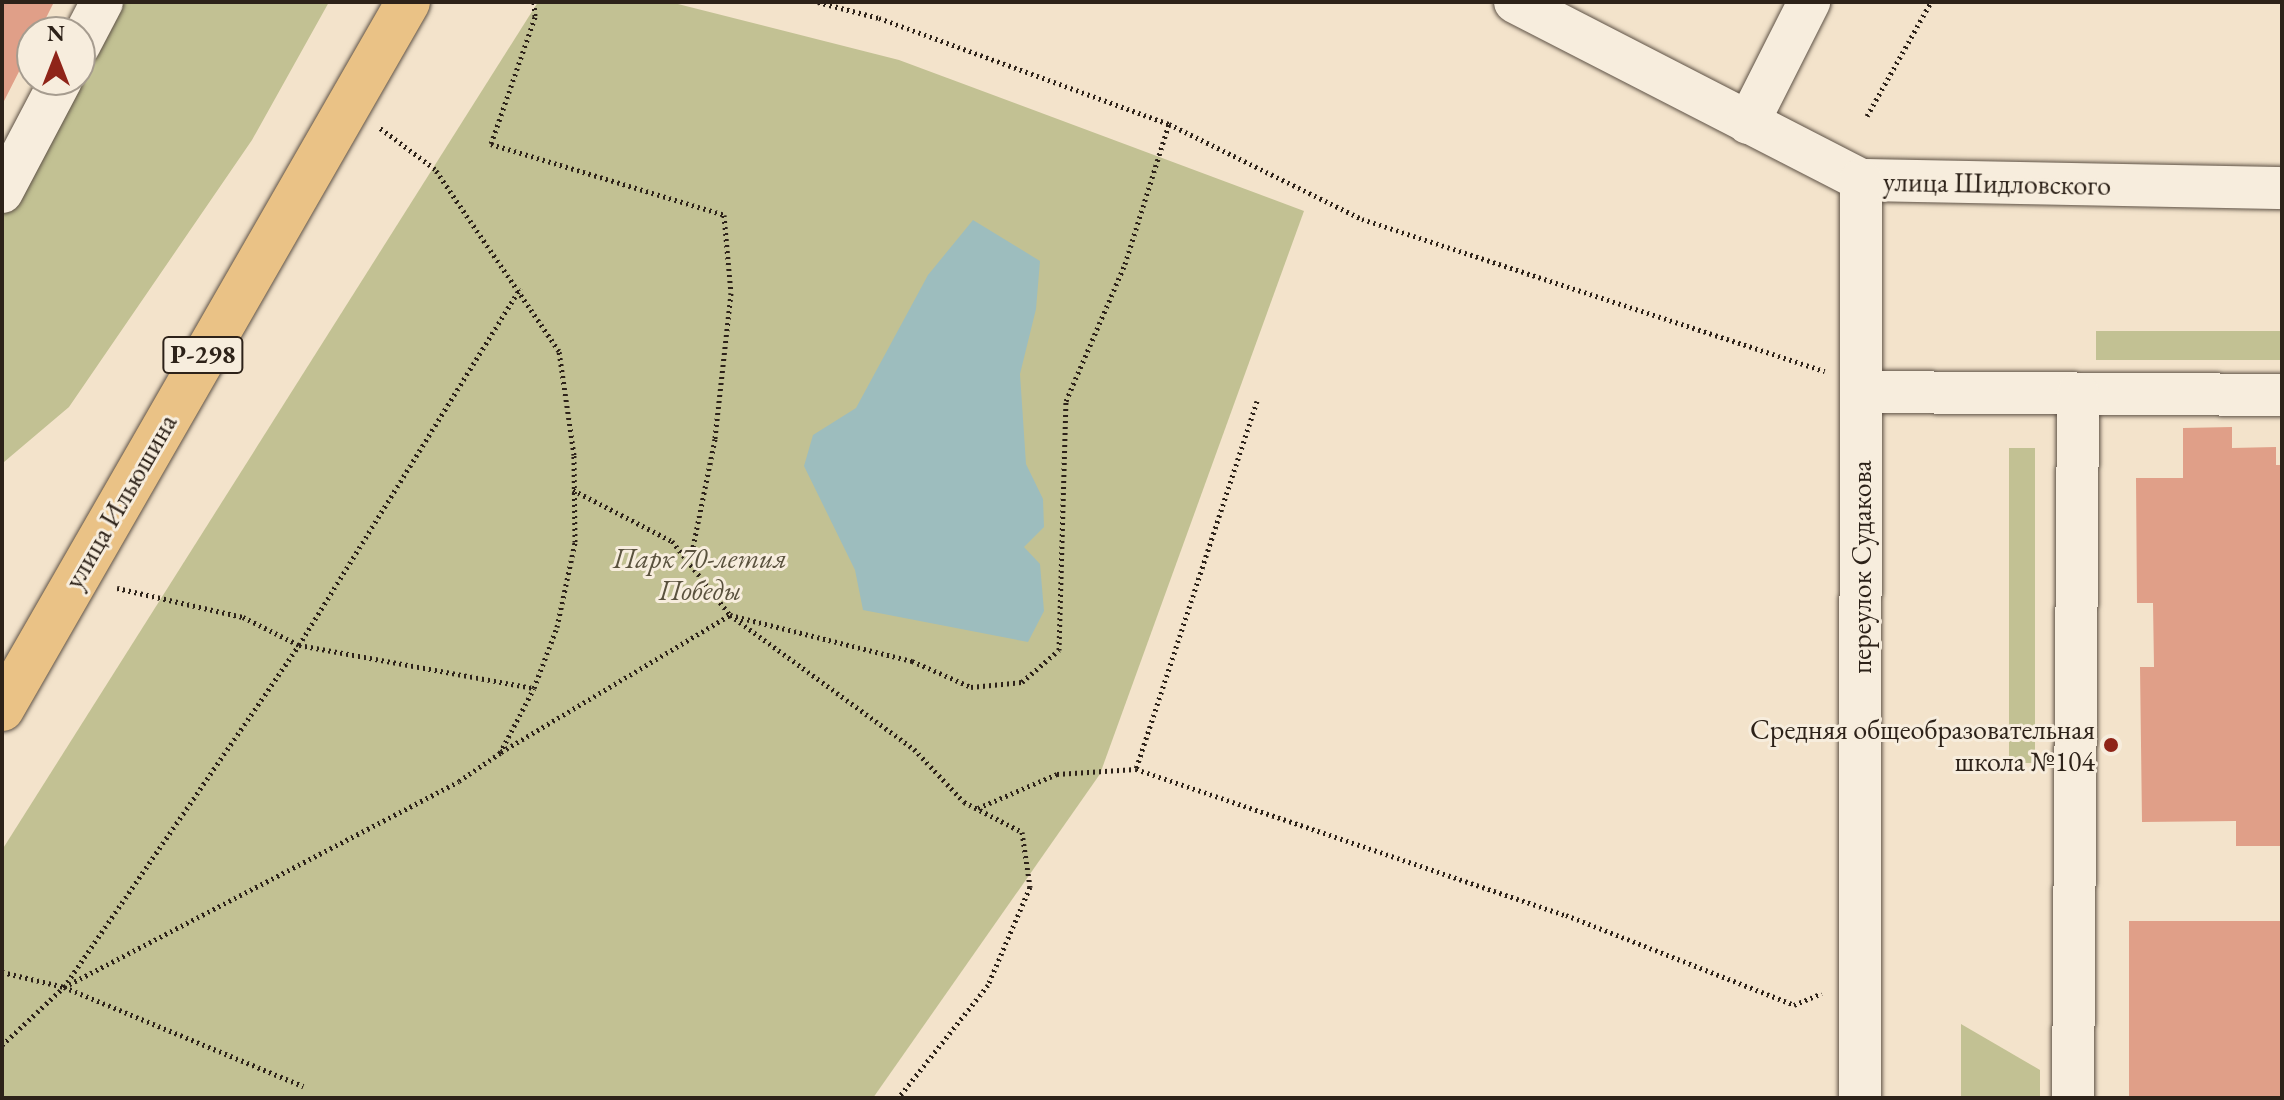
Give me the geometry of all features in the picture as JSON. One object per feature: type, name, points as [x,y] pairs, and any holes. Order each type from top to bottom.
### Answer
[{"type":"highway","name":"улица Ильюшина","points":[[2,709],[408,2]]},
{"type":"street","name":"улица Шидловского","points":[[1515,2],[1861,180],[2282,188]]},
{"type":"street","points":[[1748,123],[1809,2]]},
{"type":"street","points":[[2,192],[53,96]]},
{"type":"street","name":"переулок Судакова","points":[[1860,1098],[1861,180]]},
{"type":"street","points":[[1861,387],[2078,394],[2282,395]]},
{"type":"street","points":[[2073,1098],[2078,394]]},
{"type":"path","points":[[534,2],[535,17],[491,144],[724,215],[731,293],[715,439],[689,563]]},
{"type":"path","points":[[818,2],[879,18],[1169,124],[1362,219],[1861,387]]},
{"type":"path","points":[[1867,116],[1931,2]]},
{"type":"path","points":[[347,104],[435,169],[520,288],[559,351],[574,455],[575,542],[557,627],[534,688],[500,753]]},
{"type":"path","points":[[64,987],[459,781],[500,753],[730,615],[912,661],[971,687],[1022,682],[1059,650],[1066,401],[1125,264],[1169,124]]},
{"type":"path","points":[[2,1045],[64,987],[299,645],[520,288]]},
{"type":"path","points":[[1136,769],[1257,401]]},
{"type":"path","points":[[572,489],[672,541],[730,615],[914,749],[977,809],[1022,832],[1030,887],[988,985],[898,1098]]},
{"type":"path","points":[[76,579],[243,617],[299,645],[534,688]]},
{"type":"path","points":[[977,809],[1057,774],[1136,769],[1566,915],[1794,1005],[1860,977]]},
{"type":"path","points":[[2,972],[64,987],[303,1086]]},
{"type":"green space","points":[[119,2],[329,2],[252,140],[69,407],[4,462],[2,483],[2,202],[70,96],[96,96],[96,42]]},
{"type":"green space","name":"Парк 70-летия Победы","points":[[538,2],[670,2],[899,60],[1304,211],[1100,774],[873,1098],[2,1098],[2,850]]},
{"type":"green space","points":[[2096,331],[2282,331],[2282,360],[2096,360]]},
{"type":"green space","points":[[2009,448],[2035,448],[2035,763],[2009,763]]},
{"type":"green space","points":[[1961,1024],[2040,1070],[2040,1098],[1961,1098]]},
{"type":"water","points":[[973,220],[1040,261],[1036,309],[1020,374],[1026,464],[1043,499],[1044,527],[1024,547],[1040,564],[1044,611],[1028,642],[863,610],[855,570],[804,466],[813,435],[856,408],[928,275]]},
{"type":"building","points":[[2,2],[54,2],[47,16],[16,16],[16,77],[2,105]]},
{"type":"building","points":[[2232,427],[2232,448],[2276,447],[2276,465],[2282,465],[2282,846],[2236,846],[2236,821],[2142,822],[2140,667],[2154,667],[2153,603],[2137,603],[2136,478],[2183,478],[2183,428]]},
{"type":"building","points":[[2129,921],[2282,921],[2282,1098],[2129,1098]]},
{"type":"place","name":"Средняя общеобразовательная школа №104","points":[[2111,745]]}]
